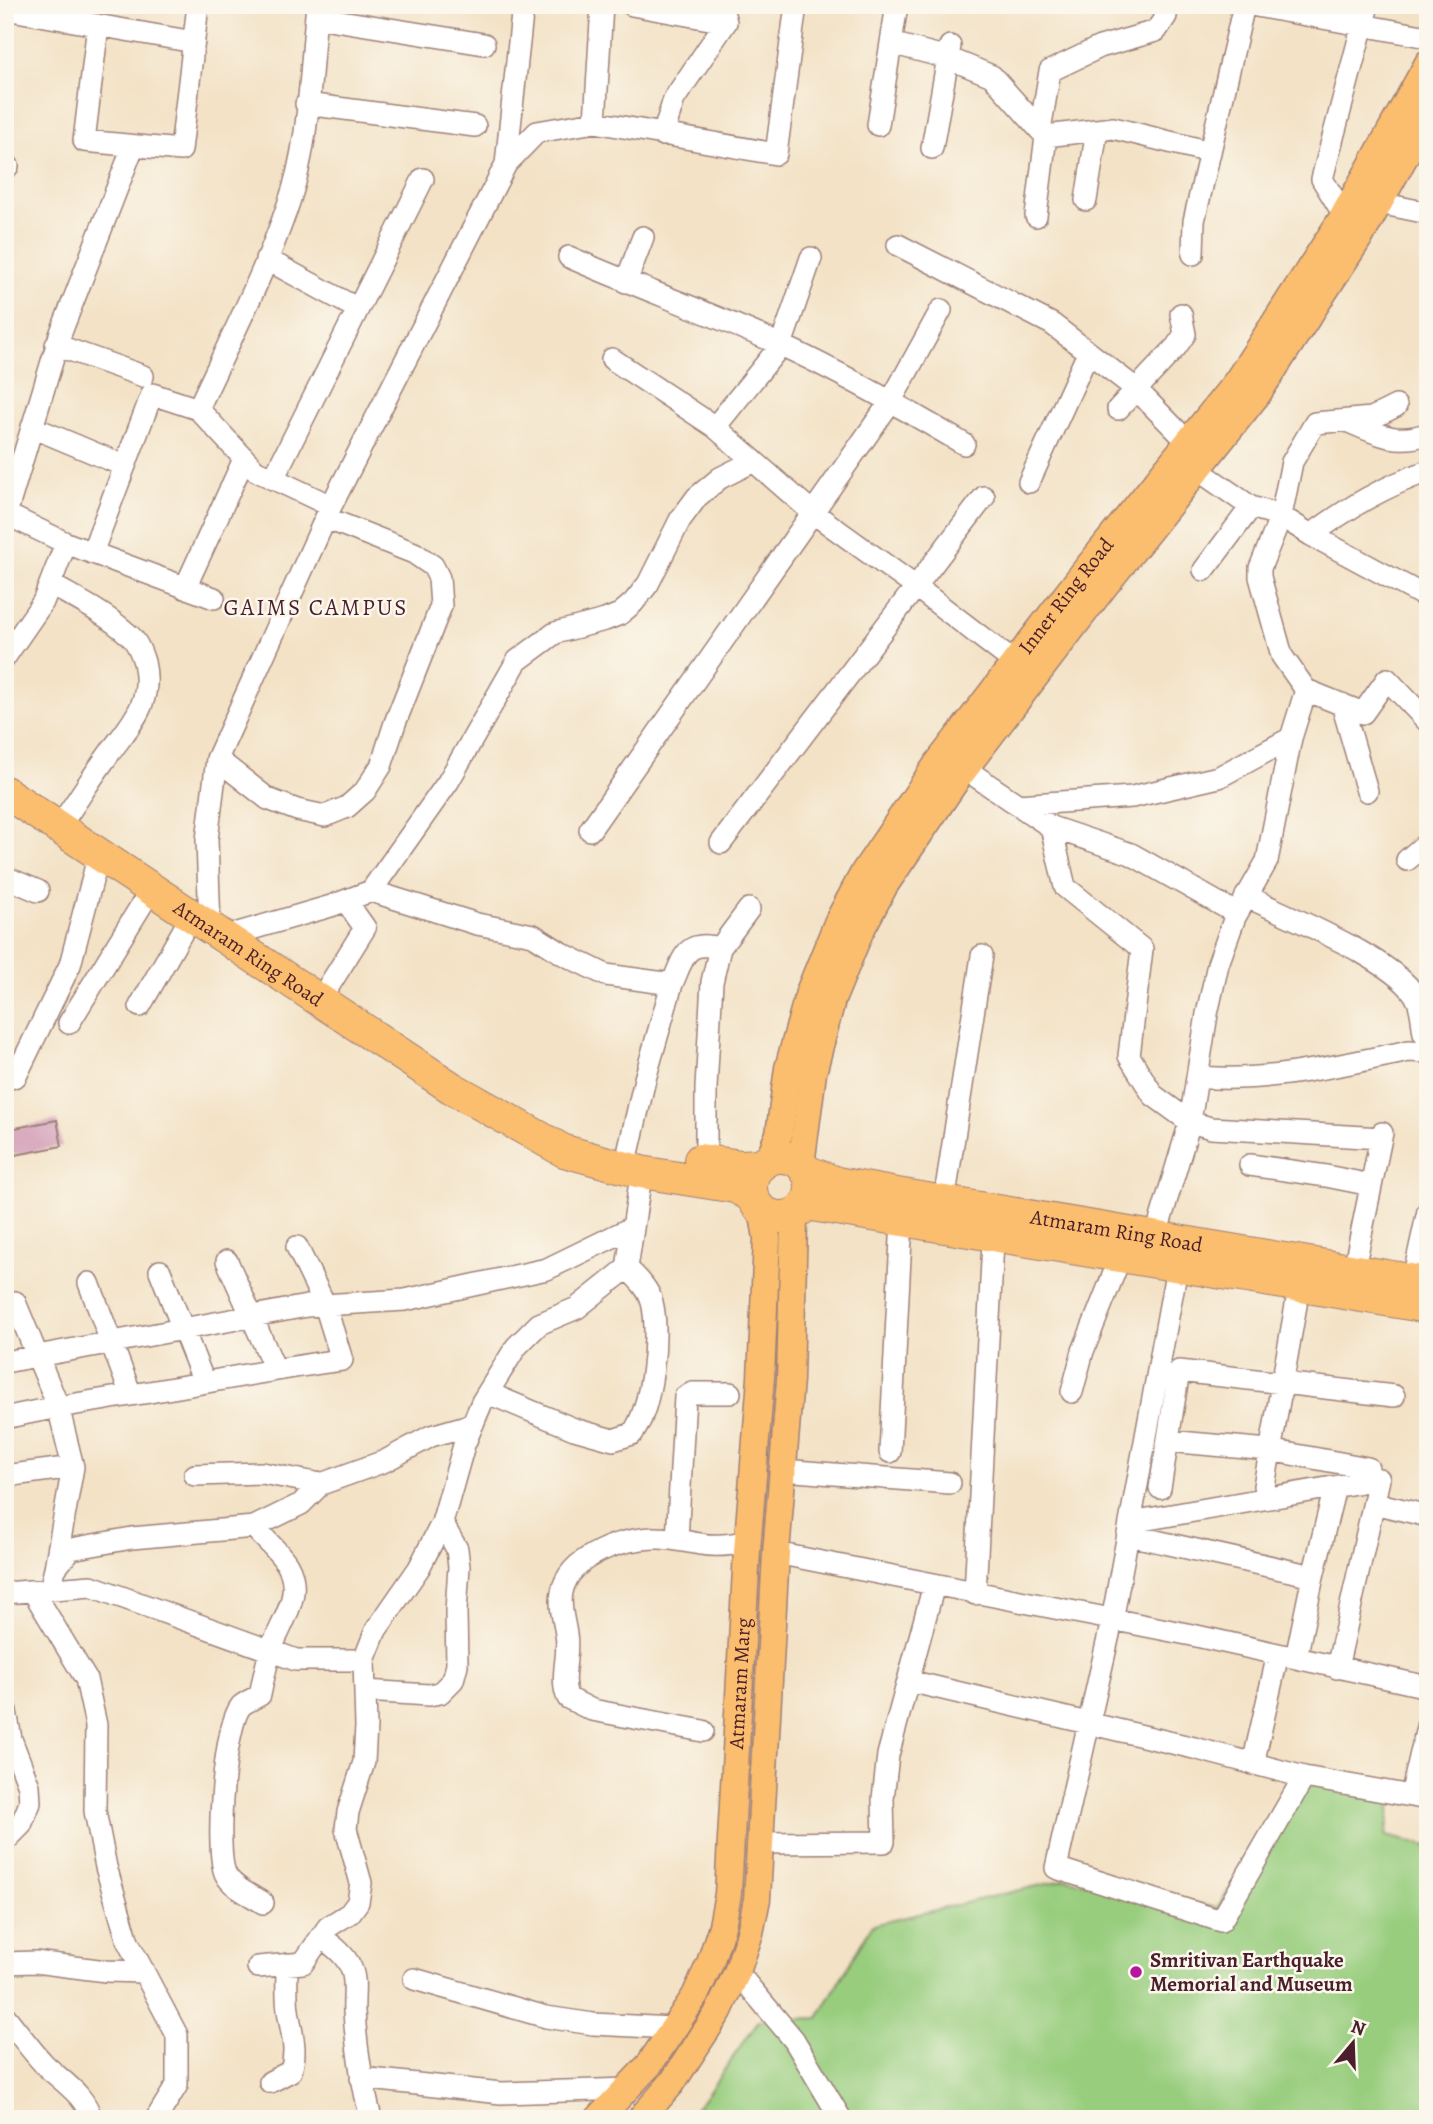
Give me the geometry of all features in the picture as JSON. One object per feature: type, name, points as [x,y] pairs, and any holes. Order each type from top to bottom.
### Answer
[{"type":"highway","name":"Atmaram Ring Road","points":[[5,792],[452,1087],[564,1151],[641,1172],[735,1187],[757,1203]]},
{"type":"highway","name":"Atmaram Ring Road","points":[[495,1112],[570,1136],[629,1149],[741,1166],[764,1163]]},
{"type":"highway","points":[[785,1158],[803,1168],[811,1188],[803,1207],[785,1217],[777,1217],[757,1203],[752,1180],[764,1163],[785,1158]]},
{"type":"highway","name":"Atmaram Ring Road","points":[[803,1168],[837,1183],[944,1202],[1421,1277]]},
{"type":"highway","name":"Atmaram Ring Road","points":[[803,1207],[902,1219],[1428,1307]]},
{"type":"main road","name":"Inner Ring Road","points":[[764,1163],[779,1134],[788,1068],[809,992],[838,921],[864,872],[937,764],[1083,573],[1237,381],[1344,215],[1428,62]]},
{"type":"main road","name":"Inner Ring Road","points":[[803,1168],[813,1073],[832,1000],[860,932],[885,885],[965,769],[1103,588],[1257,396],[1379,203],[1418,149],[1428,115]]},
{"type":"main road","name":"Atmaram Marg","points":[[598,2119],[649,2066],[704,1978],[722,1926],[728,1894],[748,1541],[761,1378],[767,1238],[757,1203]]},
{"type":"main road","name":"Atmaram Marg","points":[[640,2119],[672,2083],[719,2011],[737,1972],[750,1933],[757,1899],[776,1553],[790,1380],[794,1222],[803,1207]]},
{"type":"street","points":[[98,25],[84,141],[181,150],[198,5]]},
{"type":"street","points":[[506,164],[523,5]]},
{"type":"street","points":[[595,122],[602,5]]},
{"type":"street","points":[[632,5],[723,13],[674,99],[663,135]]},
{"type":"street","points":[[209,926],[207,840],[217,759],[329,512],[506,164],[537,132],[595,122],[776,154],[796,5]]},
{"type":"street","points":[[878,125],[897,5]]},
{"type":"street","points":[[1036,216],[1050,71],[1100,47],[1156,31],[1166,16],[1164,5]]},
{"type":"street","points":[[1193,254],[1194,220],[1244,5]]},
{"type":"street","points":[[1251,5],[1366,15],[1428,37]]},
{"type":"street","points":[[5,9],[194,42]]},
{"type":"street","points":[[198,409],[289,204],[301,154],[316,11],[484,44]]},
{"type":"street","points":[[1344,215],[1322,179],[1366,15]]},
{"type":"street","points":[[891,43],[949,51],[992,76],[1043,133]]},
{"type":"street","points":[[932,148],[949,51]]},
{"type":"street","points":[[306,104],[475,126]]},
{"type":"street","points":[[1043,133],[1113,128],[1210,152]]},
{"type":"street","points":[[1086,200],[1097,130]]},
{"type":"street","points":[[133,147],[57,345],[6,514],[66,543],[214,598]]},
{"type":"street","points":[[273,479],[423,179]]},
{"type":"street","points":[[1379,203],[1428,214]]},
{"type":"street","points":[[626,282],[643,237]]},
{"type":"street","points":[[898,246],[1052,324],[1136,389],[1188,442]]},
{"type":"street","points":[[569,257],[781,345],[891,401],[964,444]]},
{"type":"street","points":[[715,427],[781,345],[811,258]]},
{"type":"street","points":[[266,259],[358,309]]},
{"type":"street","points":[[590,830],[891,401],[941,310]]},
{"type":"street","points":[[1118,409],[1185,334],[1181,314]]},
{"type":"street","points":[[57,345],[143,376]]},
{"type":"street","points":[[1029,482],[1088,353]]},
{"type":"street","points":[[612,359],[715,427],[812,512],[1015,663]]},
{"type":"street","points":[[92,553],[152,394],[198,409],[255,470],[329,512],[414,553],[433,566],[439,578],[441,606],[382,766],[365,791],[347,807],[325,816],[297,810],[268,799],[217,759]]},
{"type":"street","points":[[1396,406],[1372,418],[1315,423],[1292,462],[1281,516],[1261,560],[1260,577],[1282,656],[1306,690],[1363,713],[1387,679],[1428,722]]},
{"type":"street","points":[[1345,420],[1381,436],[1413,439],[1428,433]]},
{"type":"street","points":[[32,427],[125,466]]},
{"type":"street","points":[[186,588],[244,458]]},
{"type":"street","points":[[140,1006],[209,926],[346,901],[371,891],[449,782],[517,661],[555,632],[620,614],[648,584],[680,520],[696,497],[720,478],[754,461]]},
{"type":"street","points":[[1198,470],[1251,508],[1281,516],[1428,598]]},
{"type":"street","points":[[1311,535],[1345,510],[1389,485],[1428,471]]},
{"type":"street","points":[[721,843],[984,497]]},
{"type":"street","points":[[1203,570],[1251,508]]},
{"type":"street","points":[[5,657],[43,603],[66,543]]},
{"type":"street","points":[[50,584],[130,635],[142,653],[146,674],[144,702],[133,724],[107,756],[64,821]]},
{"type":"street","points":[[1159,1225],[1190,1122],[1207,1014],[1218,964],[1235,917],[1266,860],[1291,738],[1306,690]]},
{"type":"street","points":[[1342,704],[1367,791]]},
{"type":"street","points":[[1018,804],[1132,797],[1219,776],[1291,738]]},
{"type":"street","points":[[965,769],[1051,827],[1131,855],[1227,908]]},
{"type":"street","points":[[1051,827],[1065,887],[1142,949],[1129,1056],[1153,1095],[1190,1122],[1212,1128],[1382,1135],[1356,1259]]},
{"type":"street","points":[[1407,860],[1428,842]]},
{"type":"street","points":[[5,1080],[16,1076],[70,965],[99,854]]},
{"type":"street","points":[[5,877],[38,891]]},
{"type":"street","points":[[69,1023],[152,888]]},
{"type":"street","points":[[371,891],[477,924],[533,935],[563,954],[606,975],[672,985]]},
{"type":"street","points":[[1198,1077],[1230,1080],[1272,1077],[1422,1041],[1418,1002],[1407,984],[1391,970],[1247,896]]},
{"type":"street","points":[[320,1000],[365,928],[346,901]]},
{"type":"street","points":[[706,1161],[706,1088],[711,996],[720,948],[749,909]]},
{"type":"street","points":[[629,1149],[645,1079],[672,985],[689,950],[704,944],[720,948]]},
{"type":"street","points":[[944,1202],[982,956]]},
{"type":"street","points":[[1250,1165],[1371,1185]]},
{"type":"street","points":[[258,1967],[303,1963],[328,1927],[350,1913],[358,1902],[361,1883],[346,1829],[348,1812],[364,1762],[364,1660],[376,1630],[419,1568],[442,1523],[464,1445],[488,1393],[516,1348],[539,1324],[577,1308],[627,1268],[640,1182]]},
{"type":"street","points":[[1421,1277],[1428,1211]]},
{"type":"street","points":[[890,1452],[902,1219]]},
{"type":"street","points":[[5,1362],[307,1306],[405,1300],[547,1269],[633,1227]]},
{"type":"street","points":[[975,1594],[993,1241]]},
{"type":"street","points":[[5,1418],[58,1406],[342,1360],[325,1305],[297,1247]]},
{"type":"street","points":[[227,1261],[275,1369]]},
{"type":"street","points":[[1072,1392],[1083,1351],[1118,1263]]},
{"type":"street","points":[[488,1393],[574,1429],[613,1440],[632,1434],[645,1412],[653,1364],[654,1328],[652,1303],[645,1286],[627,1268]]},
{"type":"street","points":[[160,1271],[204,1382]]},
{"type":"street","points":[[1176,1273],[1112,1621],[1056,1868],[1221,1921],[1304,1777]]},
{"type":"street","points":[[89,1283],[131,1395]]},
{"type":"street","points":[[1264,1486],[1298,1294]]},
{"type":"street","points":[[15,1302],[58,1406],[73,1467],[46,1583],[86,1679],[96,1725],[95,1811],[106,1867],[128,1942],[177,2035],[177,2085],[156,2119]]},
{"type":"street","points":[[1160,1488],[1179,1371],[1394,1396]]},
{"type":"street","points":[[677,1540],[685,1398],[692,1393],[730,1393]]},
{"type":"street","points":[[46,1583],[71,1549],[132,1538],[254,1527],[301,1504],[321,1484],[384,1461],[431,1436],[473,1424]]},
{"type":"street","points":[[1168,1441],[1269,1450],[1368,1468]]},
{"type":"street","points":[[5,1476],[73,1467]]},
{"type":"street","points":[[782,1470],[950,1483]]},
{"type":"street","points":[[195,1475],[262,1473],[321,1484]]},
{"type":"street","points":[[1130,1528],[1379,1479],[1337,1668]]},
{"type":"street","points":[[1253,1764],[1313,1576],[1335,1487]]},
{"type":"street","points":[[1374,1503],[1428,1516]]},
{"type":"street","points":[[365,1691],[429,1695],[440,1693],[453,1680],[457,1665],[456,1622],[460,1567],[457,1549],[442,1523]]},
{"type":"street","points":[[254,1527],[287,1564],[293,1580],[291,1605],[271,1651],[260,1695],[241,1707],[229,1737],[222,1803],[222,1852],[225,1872],[231,1881],[263,1903]]},
{"type":"street","points":[[1130,1528],[1313,1576]]},
{"type":"street","points":[[703,1731],[585,1708],[568,1698],[564,1684],[568,1653],[561,1608],[562,1591],[566,1579],[577,1566],[598,1552],[617,1544],[641,1538],[726,1546],[748,1541]]},
{"type":"street","points":[[776,1553],[1192,1635],[1428,1687]]},
{"type":"street","points":[[5,1593],[46,1583],[91,1586],[296,1660],[364,1660]]},
{"type":"street","points":[[762,1843],[884,1842],[883,1799],[887,1755],[934,1585]]},
{"type":"street","points":[[909,1681],[1304,1777],[1419,1797],[1428,1723]]},
{"type":"street","points":[[5,1706],[10,1739],[29,1786],[30,1803],[21,1825],[5,1841]]},
{"type":"street","points":[[321,1937],[336,1948],[350,1966],[354,1981],[353,2009],[361,2078],[371,2119]]},
{"type":"street","points":[[5,1962],[35,1962],[106,1971],[144,1972]]},
{"type":"street","points":[[270,2082],[291,2071],[295,2058],[295,2042],[288,2009],[287,1965]]},
{"type":"street","points":[[737,1972],[794,2040],[841,2119]]},
{"type":"street","points":[[414,1979],[546,2017],[593,2024],[673,2028]]},
{"type":"street","points":[[5,2016],[43,2063],[87,2106],[91,2119]]},
{"type":"street","points":[[361,2078],[501,2093],[629,2089]]},
{"type":"green space","name":"Smritivan Earthquake Memorial and Museum","points":[[1304,1777],[1392,1796],[1386,1836],[1428,1846],[1428,2119],[683,2119],[704,2099],[759,2020],[818,2018],[872,1925],[1067,1879],[1217,1908]]},
{"type":"building","points":[[57,1120],[62,1146],[5,1157],[5,1130]]},
{"type":"place","name":"Smritivan Earthquake Memorial and Museum","points":[[1136,1972]]},
{"type":"district","name":"GAIMS CAMPUS","points":[[316,607]]}]
